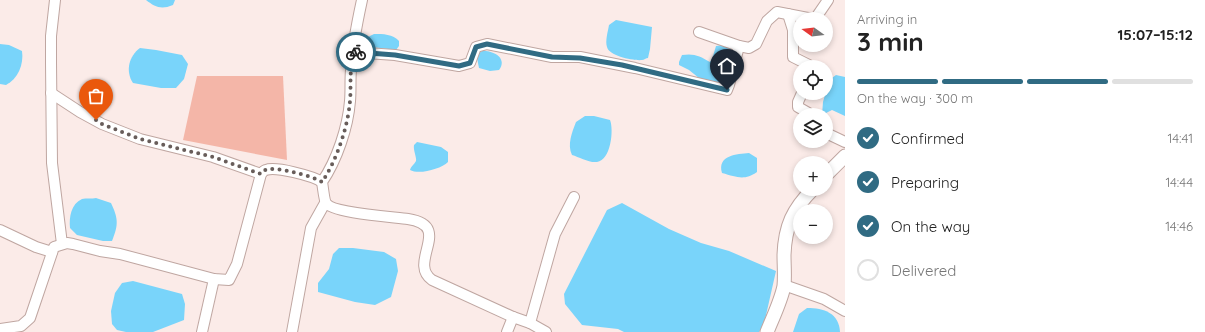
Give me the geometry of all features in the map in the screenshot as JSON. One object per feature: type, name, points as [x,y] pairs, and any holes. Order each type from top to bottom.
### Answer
[{"type":"street","points":[[55,0],[51,36],[52,163],[62,244]]},
{"type":"street","points":[[292,332],[311,228],[325,202],[322,182],[336,152],[348,116],[350,100],[350,71],[362,0]]},
{"type":"street","points":[[819,12],[828,0]]},
{"type":"street","points":[[699,32],[749,48],[756,44],[767,21],[777,12],[793,15]]},
{"type":"street","points":[[788,14],[793,30],[793,57],[799,60]]},
{"type":"street","points":[[353,52],[395,55],[459,66],[470,63],[476,47],[487,44],[552,57],[580,58],[628,67],[727,90],[739,46]]},
{"type":"street","points":[[51,93],[102,124],[140,139],[213,157],[261,174]]},
{"type":"street","points":[[833,136],[845,142]]},
{"type":"street","points":[[833,168],[845,156]]},
{"type":"street","points":[[0,329],[21,326],[30,318],[54,247],[62,244],[73,244],[100,251],[120,254],[214,279],[229,280],[233,273],[261,174],[266,170],[276,169],[307,176],[322,182]]},
{"type":"street","points":[[767,332],[784,285],[785,235],[794,212],[806,196]]},
{"type":"street","points":[[530,323],[554,234],[574,197]]},
{"type":"street","points":[[325,202],[331,207],[349,212],[418,220],[425,224],[429,229],[430,238],[424,264],[424,271],[428,276],[513,317],[530,323],[546,332]]},
{"type":"street","points":[[0,230],[36,247],[52,252]]},
{"type":"street","points":[[202,332],[214,279]]},
{"type":"street","points":[[784,285],[824,300],[845,311]]},
{"type":"street","points":[[507,332],[513,317]]},
{"type":"shaded area","points":[[197,76],[283,76],[287,160],[183,140]]},
{"type":"water","points":[[146,0],[175,0],[173,5],[169,7],[162,7],[155,6]]},
{"type":"water","points":[[616,20],[652,27],[648,58],[642,60],[628,59],[612,53],[609,50],[606,42],[609,25]]},
{"type":"water","points":[[374,34],[384,34],[394,37],[399,41],[399,46],[396,50],[367,45],[366,42],[368,37]]},
{"type":"water","points":[[0,44],[9,45],[22,51],[22,61],[19,71],[14,79],[6,85],[0,84]]},
{"type":"water","points":[[723,45],[734,50],[727,77],[723,83],[704,82],[689,70],[679,65],[682,55],[686,54],[703,58],[710,62],[716,46]]},
{"type":"water","points":[[140,48],[182,55],[188,64],[184,79],[176,88],[161,88],[133,83],[129,74],[129,64],[133,55]]},
{"type":"water","points":[[482,51],[495,53],[500,58],[502,62],[499,70],[490,71],[479,68],[477,58],[479,53]]},
{"type":"water","points":[[836,75],[845,77],[845,116],[833,110],[833,108],[823,108],[824,100],[833,100],[833,77]]},
{"type":"water","points":[[585,116],[594,116],[610,120],[612,130],[610,144],[606,156],[597,162],[587,161],[572,155],[570,147],[573,130],[576,122]]},
{"type":"water","points":[[417,142],[441,147],[448,152],[448,162],[445,165],[424,172],[410,170],[416,161],[414,145]]},
{"type":"water","points":[[749,153],[757,158],[757,172],[748,177],[736,177],[722,173],[722,162],[725,159],[734,155]]},
{"type":"water","points":[[96,198],[111,203],[115,213],[117,225],[112,241],[103,241],[77,235],[70,228],[70,215],[75,204],[82,199]]},
{"type":"water","points":[[622,203],[669,229],[701,243],[729,251],[776,271],[764,324],[759,332],[624,332],[618,329],[582,325],[565,304],[564,294],[607,210]]},
{"type":"water","points":[[339,248],[353,248],[384,252],[396,259],[398,271],[391,297],[375,305],[355,302],[318,292],[318,283],[329,269],[333,254]]},
{"type":"water","points":[[133,281],[182,294],[185,304],[184,320],[153,332],[126,332],[117,330],[112,324],[111,311],[115,293],[122,283]]},
{"type":"water","points":[[807,308],[819,309],[830,313],[837,320],[840,332],[793,332],[799,314]]},
{"type":"way so far","points":[[96,120],[102,124],[140,139],[213,157],[261,174],[266,170],[276,169],[310,177],[322,182],[336,152],[348,116],[351,85],[350,71],[353,52],[356,52]]},
{"type":"route","points":[[356,52],[395,55],[459,66],[470,63],[476,47],[487,44],[552,57],[580,58],[622,65],[727,90]]}]
